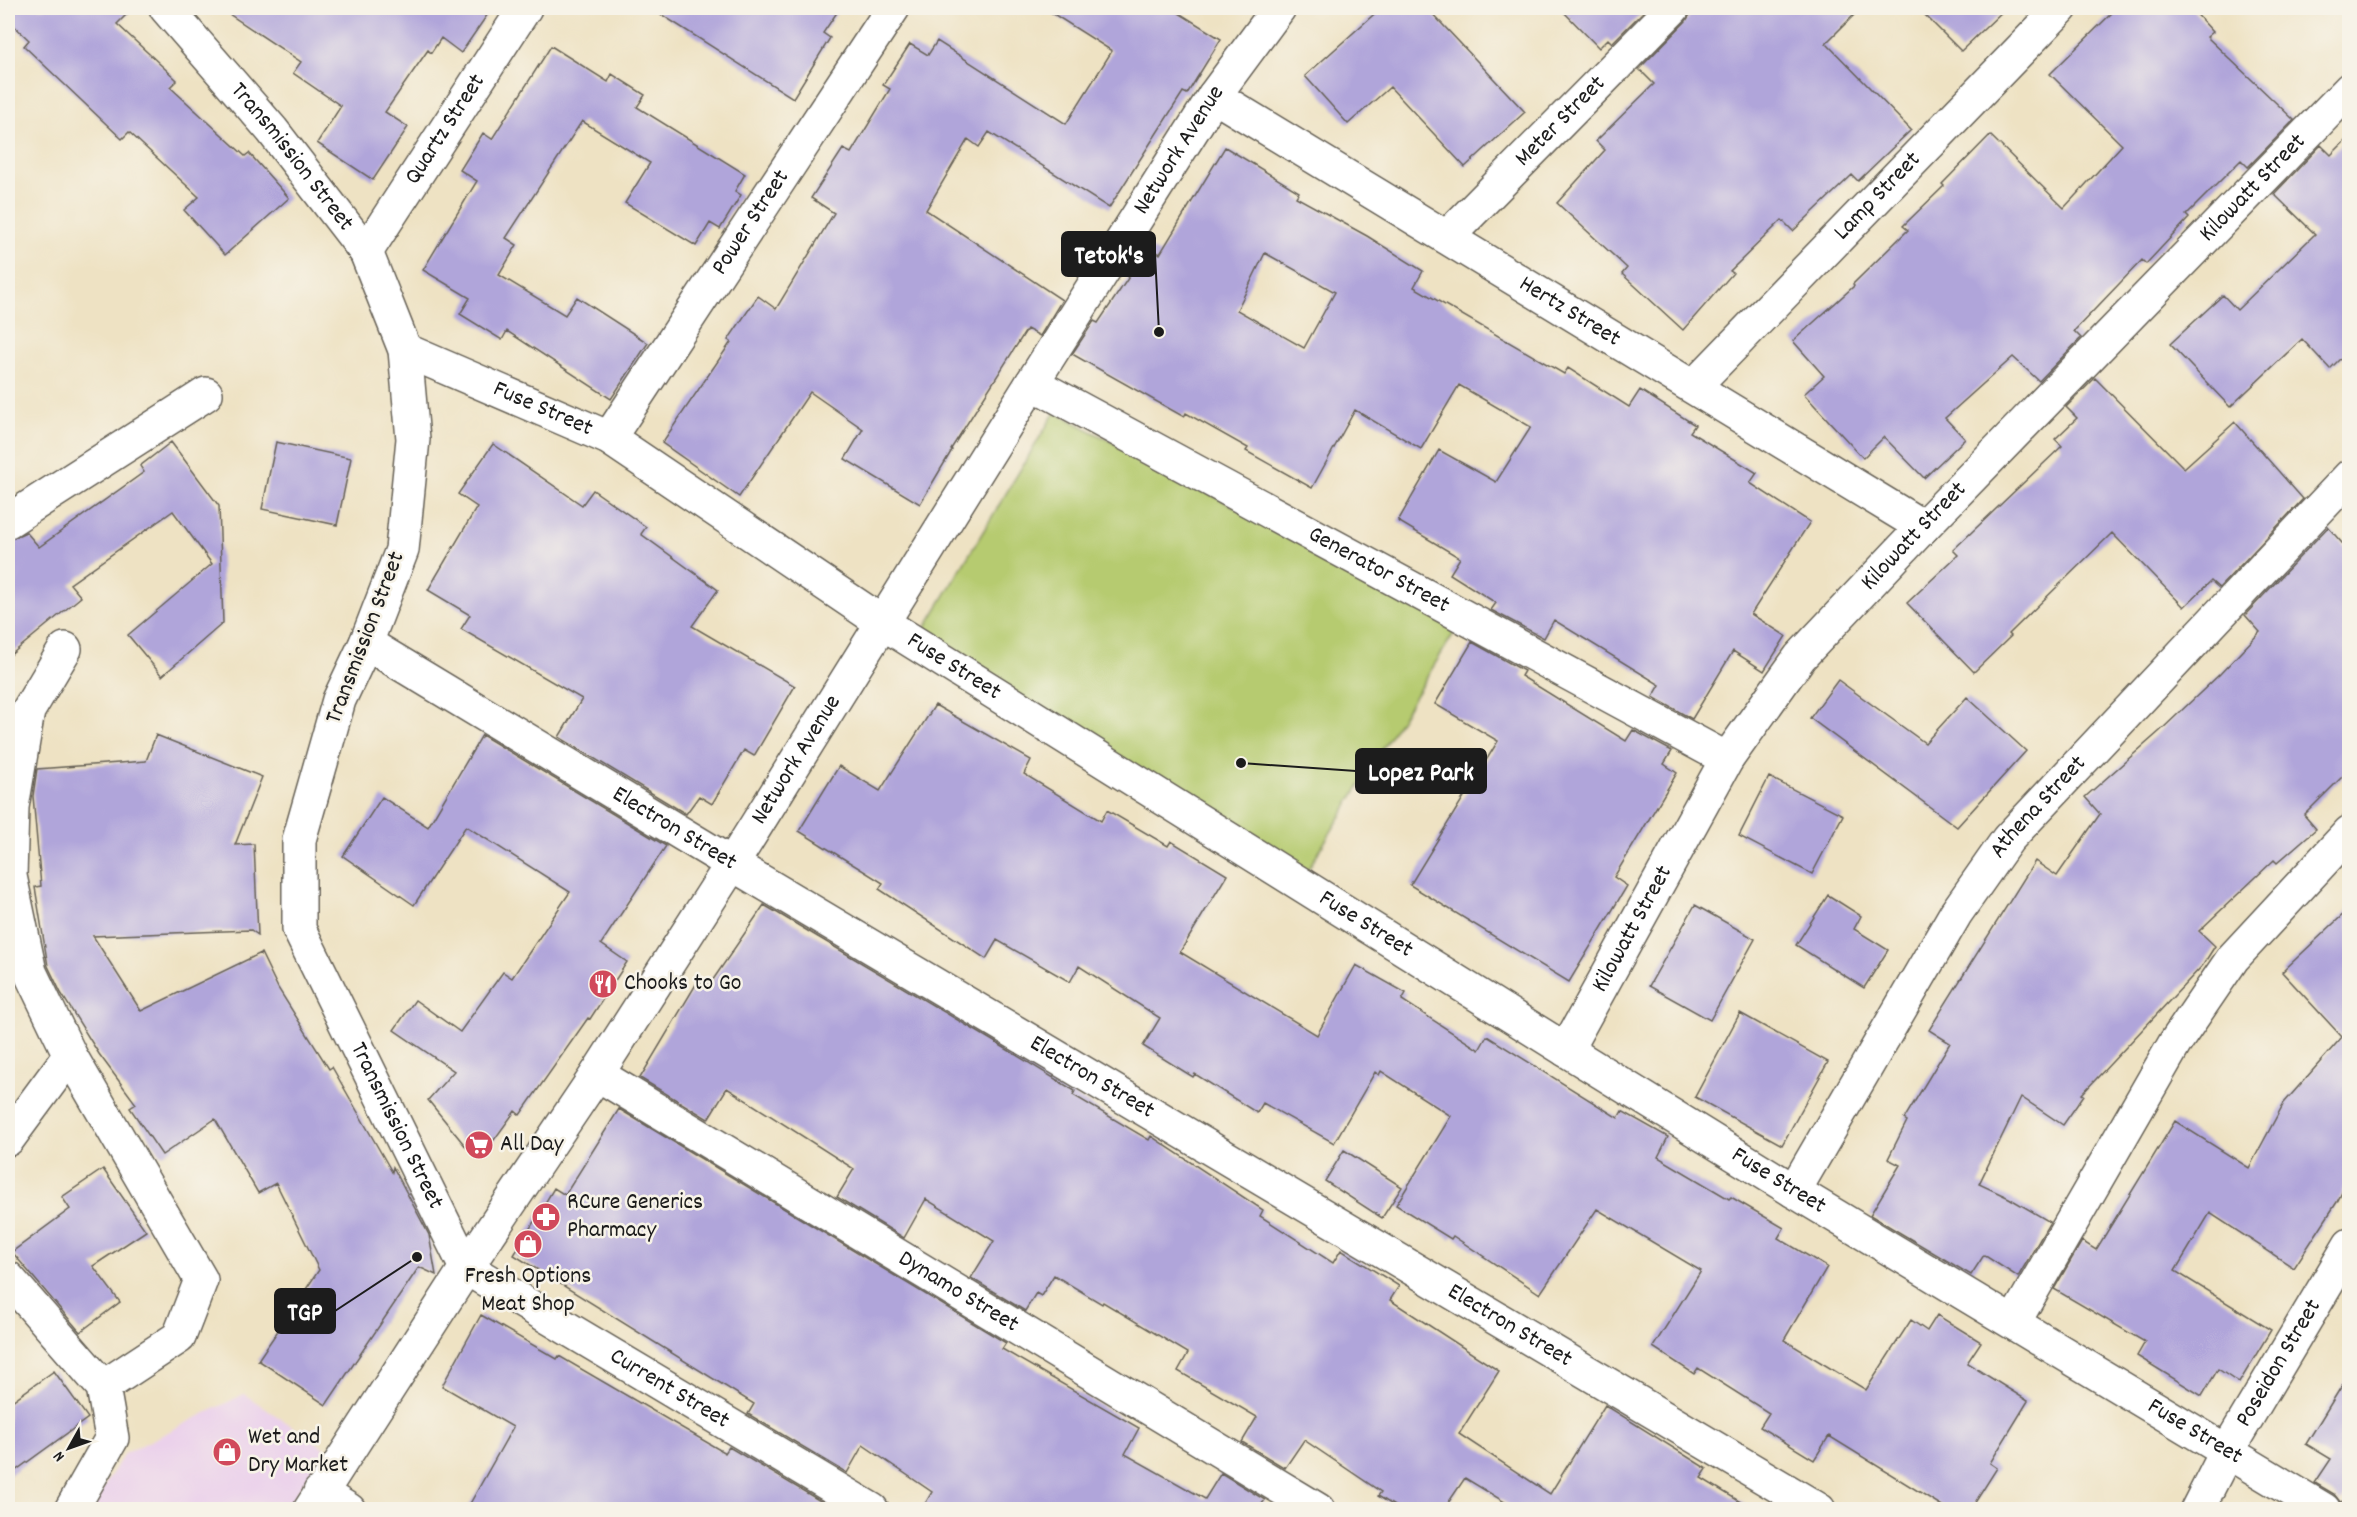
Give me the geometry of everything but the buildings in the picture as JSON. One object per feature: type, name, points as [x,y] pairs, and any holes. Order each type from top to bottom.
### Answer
[{"type":"street","name":"Transmission Street","points":[[166,8],[272,130],[366,252],[405,350],[413,439],[402,550],[366,643],[339,700],[299,840],[298,929],[466,1268]]},
{"type":"street","name":"Quartz Street","points":[[366,252],[525,8]]},
{"type":"street","name":"Power Street","points":[[609,438],[893,8]]},
{"type":"street","name":"Network Avenue","points":[[315,1501],[466,1268],[597,1074],[732,864],[1032,382],[1214,96],[1279,8]]},
{"type":"street","name":"Meter Street","points":[[1448,237],[1673,8]]},
{"type":"street","name":"Lamp Street","points":[[1694,387],[2061,8]]},
{"type":"street","name":"Kilowatt Street","points":[[1566,1050],[1727,759],[1800,657],[1923,527],[2349,89]]},
{"type":"street","name":"Hertz Street","points":[[1214,96],[1923,527]]},
{"type":"street","name":"Fuse Street","points":[[405,350],[609,438],[883,623],[1566,1050],[1794,1191],[2324,1509]]},
{"type":"street","name":"Generator Street","points":[[1032,382],[1727,759]]},
{"type":"street","points":[[8,521],[206,394]]},
{"type":"street","name":"Athena Street","points":[[1794,1191],[1956,913],[2008,839],[2349,476]]},
{"type":"street","name":"Electron Street","points":[[366,643],[732,864],[1819,1509]]},
{"type":"street","points":[[65,649],[28,711],[12,807],[10,876],[30,972],[70,1055],[201,1280],[179,1337],[103,1387]]},
{"type":"street","points":[[2014,1322],[2175,1043],[2233,958],[2349,832]]},
{"type":"street","points":[[8,1139],[70,1055]]},
{"type":"street","name":"Dynamo Street","points":[[597,1074],[1318,1509]]},
{"type":"street","name":"Poseidon Street","points":[[2197,1509],[2227,1451],[2349,1245]]},
{"type":"street","name":"Current Street","points":[[466,1268],[872,1509]]},
{"type":"street","points":[[8,1278],[103,1387],[112,1438],[71,1509]]},
{"type":"street","points":[[315,1501],[349,1509]]},
{"type":"shaded area","name":"Wet and Dry Market","points":[[244,1394],[326,1449],[286,1509],[90,1510],[124,1454]]},
{"type":"green space","points":[[1055,412],[1459,625],[1300,882],[916,643]]},
{"type":"place","name":"Tetok's","points":[[1159,332]]},
{"type":"place","name":"Lopez Park","points":[[1241,763]]},
{"type":"place","name":"Chooks to Go","points":[[603,984]]},
{"type":"place","name":"All Day","points":[[479,1145]]},
{"type":"place","name":"RCure Generics Pharmacy","points":[[546,1217]]},
{"type":"place","name":"Fresh Options Meat Shop","points":[[528,1244]]},
{"type":"place","name":"TGP","points":[[417,1257]]},
{"type":"place","name":"Wet and Dry Market","points":[[227,1452]]}]
